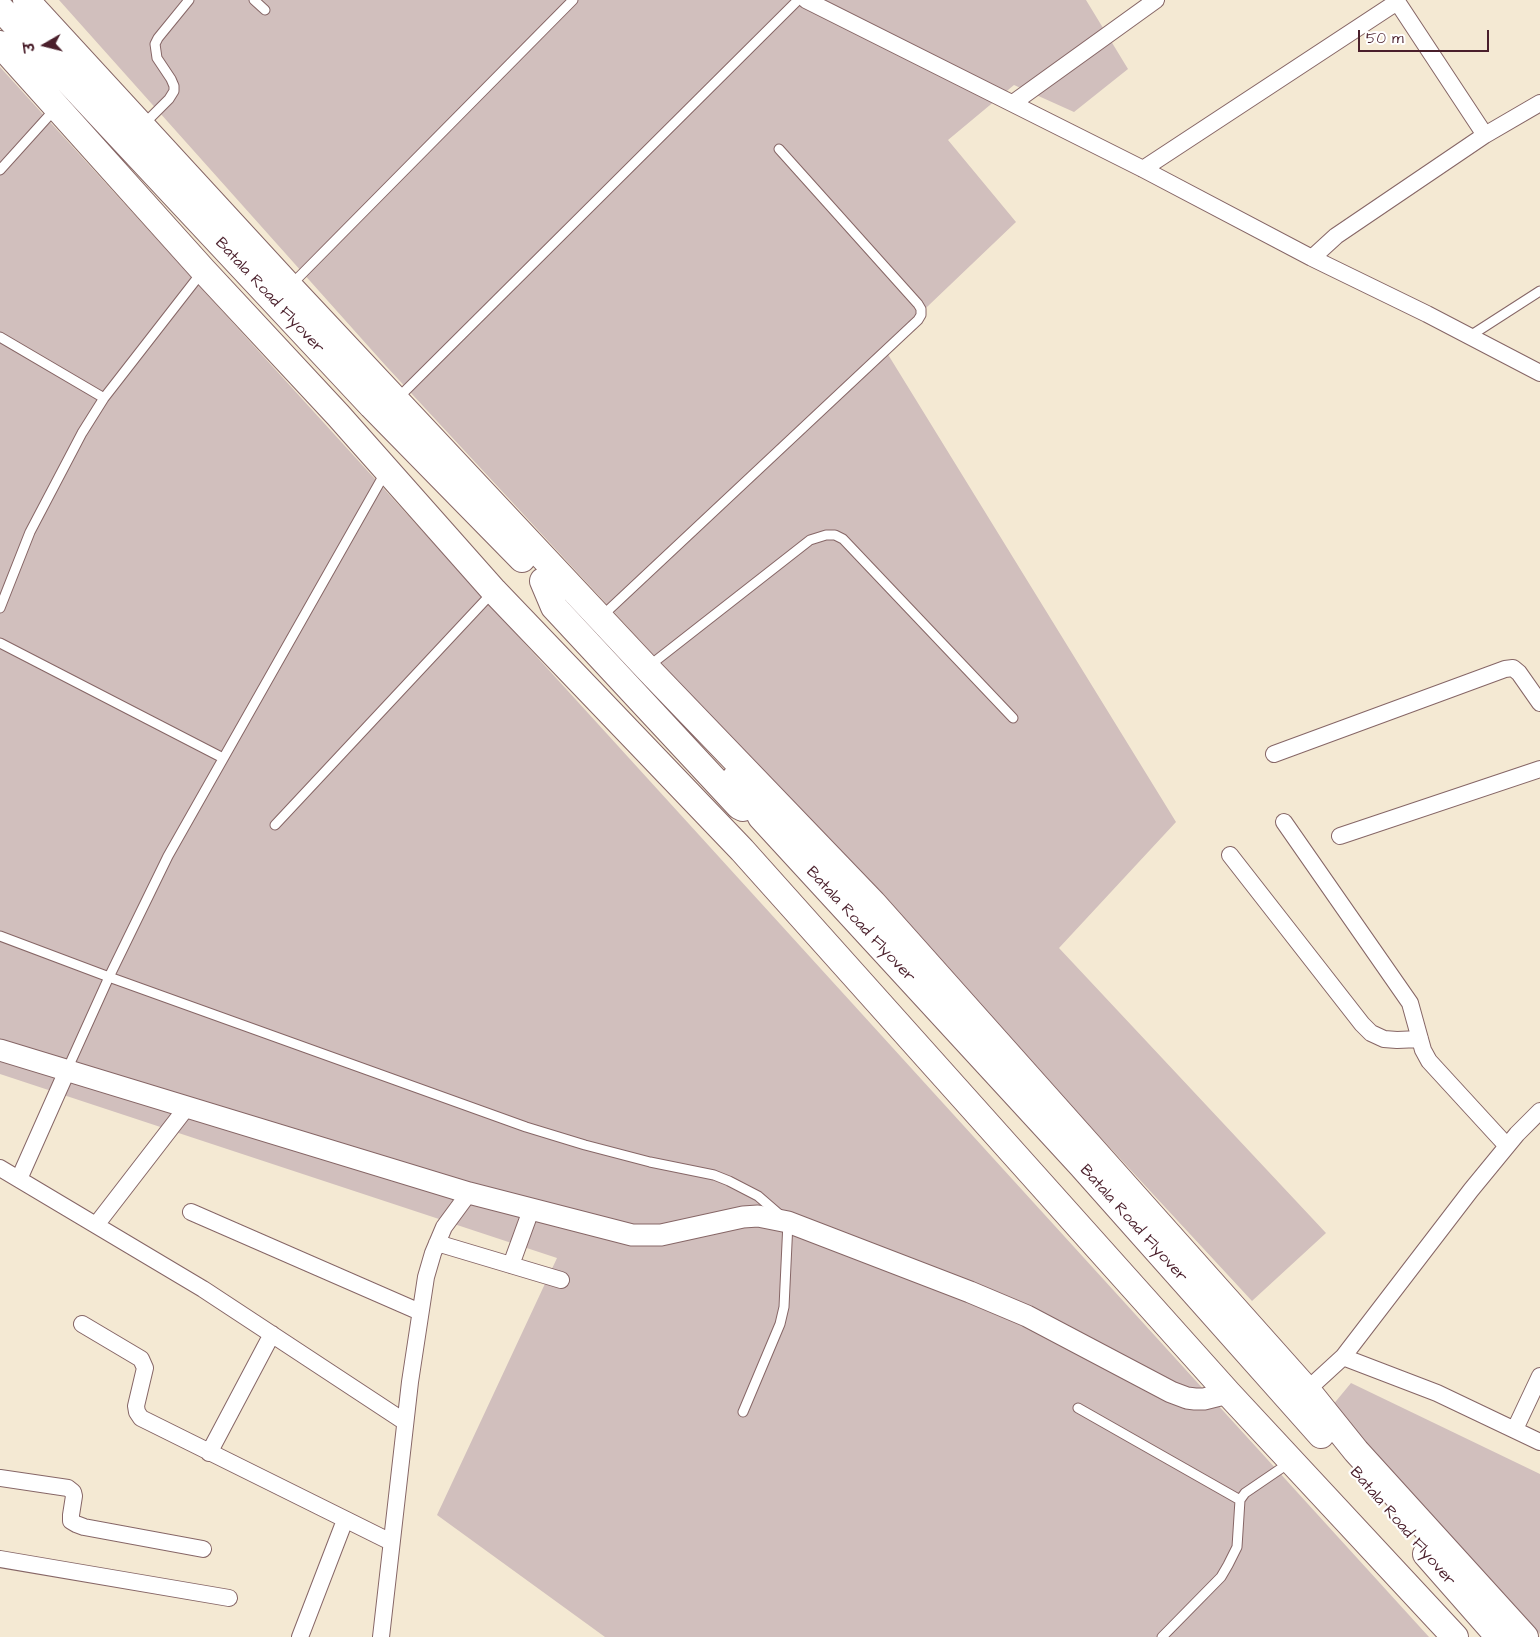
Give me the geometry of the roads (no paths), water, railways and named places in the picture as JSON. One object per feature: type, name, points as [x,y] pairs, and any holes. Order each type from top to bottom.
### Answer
[{"type":"main road","points":[[26,0],[289,286],[647,668],[873,903],[1307,1390],[1356,1451],[1525,1637]]},
{"type":"main road","name":"Batala Road Flyover","points":[[0,8],[372,406],[543,581],[554,607],[739,806],[761,817],[1082,1165],[1499,1637]]},
{"type":"main road","points":[[0,44],[203,270],[338,415],[494,591],[742,850],[1228,1393],[1454,1637]]},
{"type":"street","points":[[806,0],[1143,169],[1312,258],[1470,336],[1540,373]]},
{"type":"street","points":[[1013,103],[1156,0]]},
{"type":"street","points":[[1143,169],[1397,1],[1485,135]]},
{"type":"street","points":[[1312,258],[1336,236],[1485,135],[1538,107]]},
{"type":"street","points":[[1274,754],[1505,669],[1513,668],[1519,673],[1540,703]]},
{"type":"street","points":[[1340,836],[1540,768]]},
{"type":"street","points":[[1284,822],[1410,1003],[1423,1050],[1429,1061],[1507,1146]]},
{"type":"street","points":[[1230,855],[1371,1033],[1384,1039],[1420,1039]]},
{"type":"street","points":[[0,1050],[469,1193],[632,1235],[660,1235],[743,1217],[758,1216],[788,1222],[970,1292],[1026,1316],[1171,1392],[1195,1400],[1228,1393]]},
{"type":"street","points":[[18,1179],[67,1070]]},
{"type":"street","points":[[96,1225],[187,1107]]},
{"type":"street","points":[[1307,1390],[1343,1357],[1507,1146],[1530,1119],[1540,1112]]},
{"type":"street","points":[[0,1168],[203,1289],[405,1422]]},
{"type":"street","points":[[384,1636],[391,1542],[405,1422],[426,1277],[444,1227],[469,1193]]},
{"type":"street","points":[[511,1265],[531,1210]]},
{"type":"street","points":[[192,1212],[420,1312]]},
{"type":"street","points":[[437,1243],[561,1280]]},
{"type":"street","points":[[82,1324],[141,1359],[145,1368],[136,1406],[141,1418],[391,1542]]},
{"type":"street","points":[[209,1452],[272,1334]]},
{"type":"street","points":[[1343,1357],[1437,1393],[1540,1442]]},
{"type":"street","points":[[1515,1429],[1540,1376]]},
{"type":"street","points":[[0,1478],[68,1488],[73,1492],[74,1496],[71,1521],[84,1528],[203,1549]]},
{"type":"street","points":[[300,1637],[345,1520]]},
{"type":"street","points":[[0,1559],[229,1598]]},
{"type":"lane","points":[[142,126],[170,99],[174,91],[171,79],[157,58],[155,44],[189,0]]},
{"type":"lane","points":[[254,0],[265,10]]},
{"type":"lane","points":[[289,286],[573,0]]},
{"type":"lane","points":[[396,400],[798,0]]},
{"type":"lane","points":[[0,170],[56,107]]},
{"type":"lane","points":[[601,618],[918,320],[921,315],[921,309],[918,304],[779,149]]},
{"type":"lane","points":[[0,608],[30,532],[82,433],[104,398],[203,270]]},
{"type":"lane","points":[[1470,336],[1540,291]]},
{"type":"lane","points":[[0,337],[104,398]]},
{"type":"lane","points":[[67,1070],[109,977],[168,856],[386,470]]},
{"type":"lane","points":[[647,668],[810,540],[826,535],[834,535],[843,539],[1013,718]]},
{"type":"lane","points":[[275,825],[494,591]]},
{"type":"lane","points":[[0,642],[224,758]]},
{"type":"lane","points":[[0,936],[526,1127],[622,1155],[722,1178],[758,1196],[788,1222],[784,1307],[780,1324],[743,1412]]},
{"type":"lane","points":[[1078,1408],[1240,1500]]},
{"type":"lane","points":[[1162,1637],[1221,1577],[1228,1565],[1237,1546],[1240,1500],[1249,1490],[1292,1462]]}]
